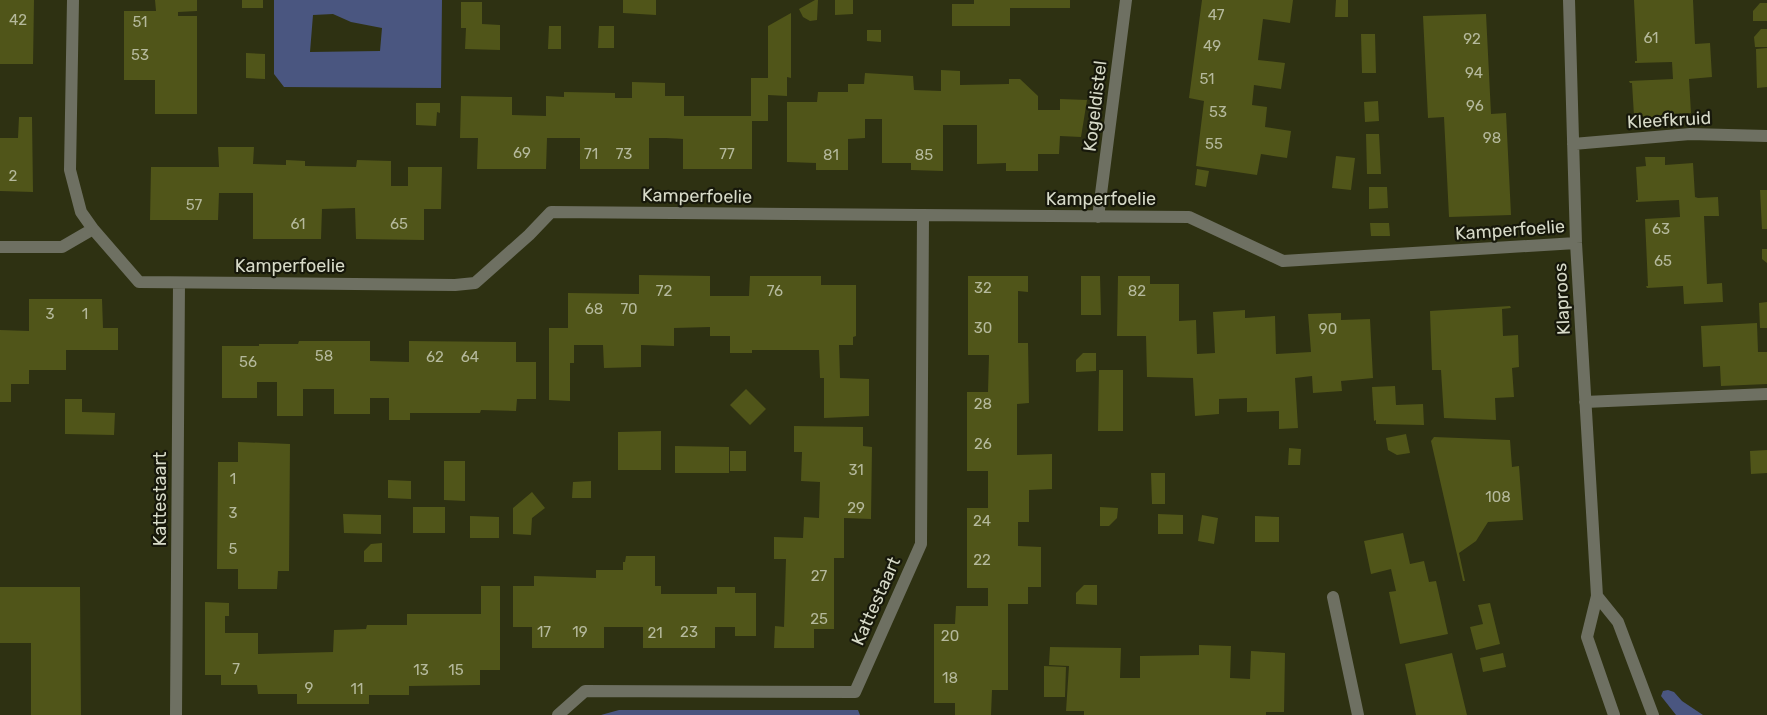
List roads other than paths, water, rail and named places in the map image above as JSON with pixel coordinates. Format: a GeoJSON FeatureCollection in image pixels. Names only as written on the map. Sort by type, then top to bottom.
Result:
{"type":"FeatureCollection","features":[{"type":"Feature","properties":{"kind":"street","name":"Kamperfoelie"},"geometry":{"type":"LineString","coordinates":[[73,0],[70,170],[80,212],[93,230],[139,282],[454,285],[475,283],[529,235],[551,212],[1189,217],[1283,261],[1576,243]]}},
{"type":"Feature","properties":{"kind":"street","name":"Kogeldistel"},"geometry":{"type":"LineString","coordinates":[[1098,217],[1126,0]]}},
{"type":"Feature","properties":{"kind":"street","name":"Klaproos"},"geometry":{"type":"LineString","coordinates":[[1569,0],[1576,243],[1597,596],[1587,637],[1614,715]]}},
{"type":"Feature","properties":{"kind":"street","name":"Kleefkruid"},"geometry":{"type":"LineString","coordinates":[[1573,144],[1690,134],[1767,136]]}},
{"type":"Feature","properties":{"kind":"street","name":"Kattestaart"},"geometry":{"type":"LineString","coordinates":[[558,715],[585,691],[855,692],[921,544],[922,216]]}},
{"type":"Feature","properties":{"kind":"street"},"geometry":{"type":"LineString","coordinates":[[0,247],[62,247],[93,230]]}},
{"type":"Feature","properties":{"kind":"street","name":"Kattestaart"},"geometry":{"type":"LineString","coordinates":[[176,715],[180,283]]}},
{"type":"Feature","properties":{"kind":"street"},"geometry":{"type":"LineString","coordinates":[[1585,402],[1767,394]]}},
{"type":"Feature","properties":{"kind":"street"},"geometry":{"type":"LineString","coordinates":[[1597,596],[1618,622],[1653,715]]}},
{"type":"Feature","properties":{"kind":"street"},"geometry":{"type":"LineString","coordinates":[[1333,597],[1358,715]]}}]}
